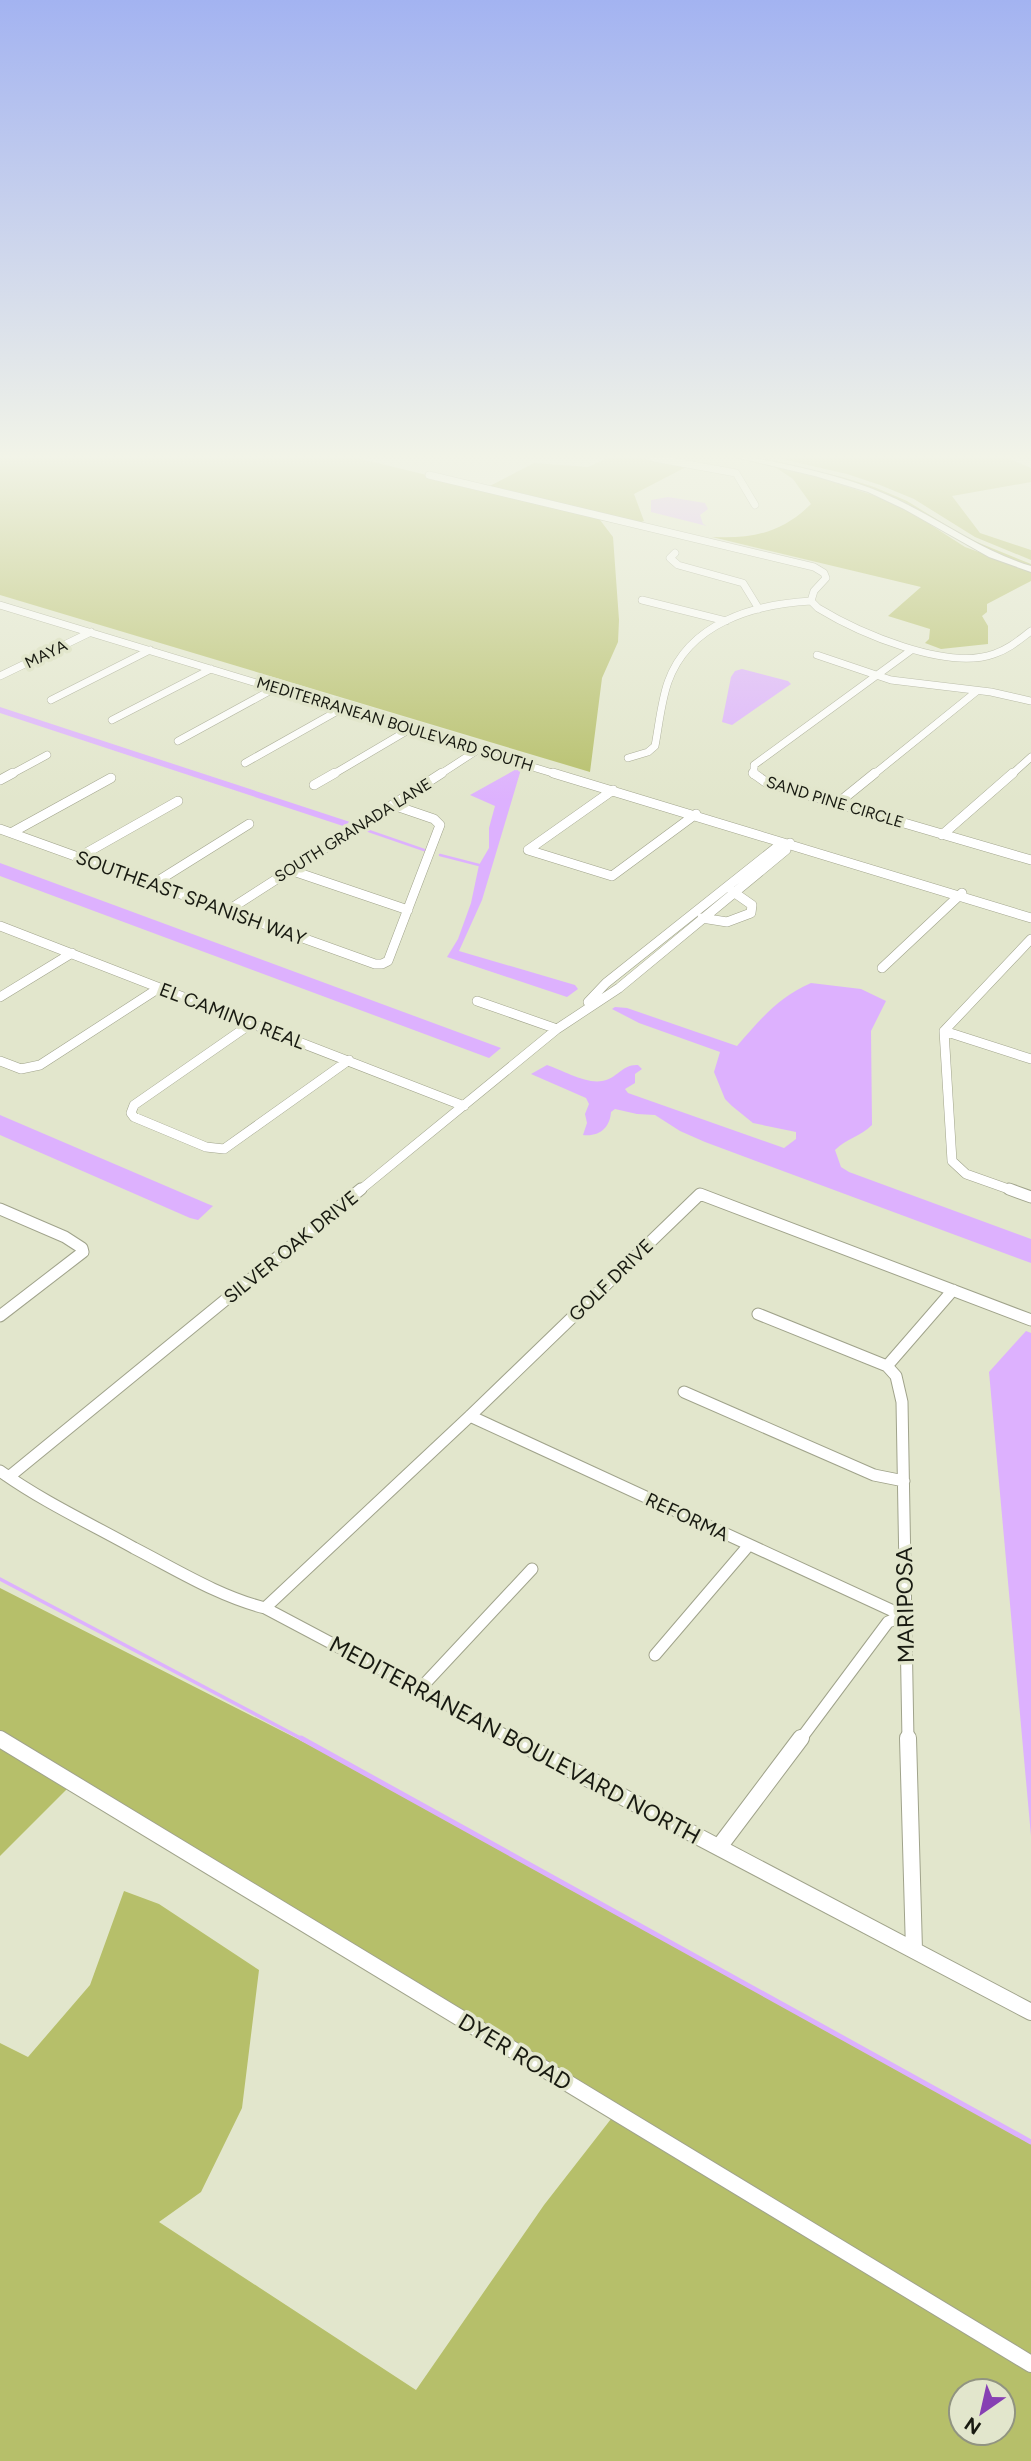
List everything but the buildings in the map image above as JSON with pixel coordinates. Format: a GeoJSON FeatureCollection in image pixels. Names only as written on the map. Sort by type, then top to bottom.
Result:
{"type":"FeatureCollection","features":[{"type":"Feature","properties":{"kind":"street"},"geometry":{"type":"LineString","coordinates":[[706,573],[743,583],[748,587],[750,602],[758,609]]}},
{"type":"Feature","properties":{"kind":"street"},"geometry":{"type":"LineString","coordinates":[[811,601],[814,591],[826,578],[824,573]]}},
{"type":"Feature","properties":{"kind":"street"},"geometry":{"type":"LineString","coordinates":[[642,600],[726,621]]}},
{"type":"Feature","properties":{"kind":"street"},"geometry":{"type":"LineString","coordinates":[[628,758],[648,752],[655,746],[669,679],[687,646],[726,621],[758,609],[781,603],[811,601],[829,614],[910,651],[944,657],[979,658],[1005,652],[1031,631]]}},
{"type":"Feature","properties":{"kind":"street","name":"MEDITERRANEAN BOULEVARD SOUTH"},"geometry":{"type":"LineString","coordinates":[[0,605],[696,814],[787,845],[1031,912]]}},
{"type":"Feature","properties":{"kind":"street"},"geometry":{"type":"LineString","coordinates":[[1021,641],[1031,619]]}},
{"type":"Feature","properties":{"kind":"street","name":"MAYA"},"geometry":{"type":"LineString","coordinates":[[0,676],[91,632]]}},
{"type":"Feature","properties":{"kind":"street"},"geometry":{"type":"LineString","coordinates":[[51,700],[149,650]]}},
{"type":"Feature","properties":{"kind":"street","name":"SAND PINE CIRCLE"},"geometry":{"type":"LineString","coordinates":[[910,651],[754,765],[752,771],[755,777],[767,783],[1031,860]]}},
{"type":"Feature","properties":{"kind":"street"},"geometry":{"type":"LineString","coordinates":[[817,655],[874,676],[916,685],[977,691],[1031,701]]}},
{"type":"Feature","properties":{"kind":"street"},"geometry":{"type":"LineString","coordinates":[[112,720],[211,669]]}},
{"type":"Feature","properties":{"kind":"street"},"geometry":{"type":"LineString","coordinates":[[178,741],[275,688]]}},
{"type":"Feature","properties":{"kind":"street"},"geometry":{"type":"LineString","coordinates":[[838,803],[977,691]]}},
{"type":"Feature","properties":{"kind":"street"},"geometry":{"type":"LineString","coordinates":[[245,763],[341,709]]}},
{"type":"Feature","properties":{"kind":"street"},"geometry":{"type":"LineString","coordinates":[[314,785],[410,729]]}},
{"type":"Feature","properties":{"kind":"street","name":"SOUTH GRANADA LANE"},"geometry":{"type":"LineString","coordinates":[[226,911],[479,749]]}},
{"type":"Feature","properties":{"kind":"street"},"geometry":{"type":"LineString","coordinates":[[0,780],[47,755]]}},
{"type":"Feature","properties":{"kind":"street"},"geometry":{"type":"LineString","coordinates":[[942,835],[1031,757]]}},
{"type":"Feature","properties":{"kind":"street"},"geometry":{"type":"LineString","coordinates":[[10,833],[111,778]]}},
{"type":"Feature","properties":{"kind":"street"},"geometry":{"type":"LineString","coordinates":[[613,790],[528,850],[612,876],[696,814]]}},
{"type":"Feature","properties":{"kind":"street"},"geometry":{"type":"LineString","coordinates":[[79,857],[178,801]]}},
{"type":"Feature","properties":{"kind":"street"},"geometry":{"type":"LineString","coordinates":[[290,870],[408,911],[440,825],[434,819],[393,805]]}},
{"type":"Feature","properties":{"kind":"street"},"geometry":{"type":"LineString","coordinates":[[153,884],[250,824]]}},
{"type":"Feature","properties":{"kind":"street","name":"SOUTHEAST SPANISH WAY"},"geometry":{"type":"LineString","coordinates":[[0,829],[385,967],[408,911]]}},
{"type":"Feature","properties":{"kind":"street","name":"SILVER OAK DRIVE"},"geometry":{"type":"LineString","coordinates":[[572,1018],[606,983],[692,915],[786,850],[787,845]]}},
{"type":"Feature","properties":{"kind":"street"},"geometry":{"type":"LineString","coordinates":[[692,915],[727,922],[751,912],[752,905],[730,890]]}},
{"type":"Feature","properties":{"kind":"street","name":"SILVER OAK DRIVE"},"geometry":{"type":"LineString","coordinates":[[5,1473],[464,1106],[556,1029],[619,988],[704,919],[730,890]]}},
{"type":"Feature","properties":{"kind":"street"},"geometry":{"type":"LineString","coordinates":[[882,968],[961,894]]}},
{"type":"Feature","properties":{"kind":"street","name":"MEDITERRANEAN BOULEVARD SOUTH"},"geometry":{"type":"LineString","coordinates":[[961,894],[1031,918]]}},
{"type":"Feature","properties":{"kind":"street","name":"EL CAMINO REAL"},"geometry":{"type":"LineString","coordinates":[[0,926],[464,1106]]}},
{"type":"Feature","properties":{"kind":"street"},"geometry":{"type":"LineString","coordinates":[[1031,939],[944,1031],[952,1161],[966,1174],[1031,1197]]}},
{"type":"Feature","properties":{"kind":"street"},"geometry":{"type":"LineString","coordinates":[[0,997],[72,953]]}},
{"type":"Feature","properties":{"kind":"street"},"geometry":{"type":"LineString","coordinates":[[0,1061],[20,1069],[40,1065],[159,988]]}},
{"type":"Feature","properties":{"kind":"street"},"geometry":{"type":"LineString","coordinates":[[477,1001],[556,1029]]}},
{"type":"Feature","properties":{"kind":"street"},"geometry":{"type":"LineString","coordinates":[[252,1023],[134,1105],[131,1112],[134,1117],[206,1147],[224,1149],[349,1060]]}},
{"type":"Feature","properties":{"kind":"street"},"geometry":{"type":"LineString","coordinates":[[944,1031],[1031,1059]]}},
{"type":"Feature","properties":{"kind":"street","name":"GOLF DRIVE"},"geometry":{"type":"LineString","coordinates":[[265,1608],[470,1416],[700,1194],[1031,1320]]}},
{"type":"Feature","properties":{"kind":"street"},"geometry":{"type":"LineString","coordinates":[[0,1209],[65,1237],[82,1248],[83,1252],[0,1316]]}},
{"type":"Feature","properties":{"kind":"street"},"geometry":{"type":"LineString","coordinates":[[758,1314],[887,1366],[953,1290]]}},
{"type":"Feature","properties":{"kind":"street","name":"MARIPOSA"},"geometry":{"type":"LineString","coordinates":[[887,1366],[896,1376],[902,1402],[904,1616],[914,1950]]}},
{"type":"Feature","properties":{"kind":"street"},"geometry":{"type":"LineString","coordinates":[[684,1392],[874,1475],[904,1481]]}},
{"type":"Feature","properties":{"kind":"street","name":"REFORMA"},"geometry":{"type":"LineString","coordinates":[[470,1416],[904,1616]]}},
{"type":"Feature","properties":{"kind":"street","name":"MEDITERRANEAN BOULEVARD NORTH"},"geometry":{"type":"LineString","coordinates":[[5,1473],[30,1492],[174,1569],[237,1601],[265,1608],[1031,2012]]}},
{"type":"Feature","properties":{"kind":"street"},"geometry":{"type":"LineString","coordinates":[[655,1655],[749,1545]]}},
{"type":"Feature","properties":{"kind":"street"},"geometry":{"type":"LineString","coordinates":[[418,1691],[532,1569]]}},
{"type":"Feature","properties":{"kind":"street"},"geometry":{"type":"LineString","coordinates":[[719,1847],[888,1622],[904,1616]]}},
{"type":"Feature","properties":{"kind":"street","name":"DYER ROAD"},"geometry":{"type":"LineString","coordinates":[[0,1739],[1031,2364]]}},
{"type":"Feature","properties":{"kind":"green space"},"geometry":{"type":"Polygon","coordinates":[[[0,573],[616,573],[618,642],[602,678],[590,772],[0,595],[0,573]]]}},
{"type":"Feature","properties":{"kind":"green space"},"geometry":{"type":"Polygon","coordinates":[[[862,573],[1031,573],[1031,581],[987,604],[987,612],[982,616],[988,626],[988,644],[941,649],[925,643],[929,639],[930,629],[888,616],[921,587],[862,573]]]}},
{"type":"Feature","properties":{"kind":"green space"},"geometry":{"type":"Polygon","coordinates":[[[0,1588],[339,1760],[1031,2144],[1031,2461],[0,2461],[0,2043],[28,2057],[90,1985],[124,1891],[159,1904],[259,1970],[242,2108],[201,2192],[159,2222],[416,2390],[544,2205],[618,2110],[70,1786],[0,1856],[0,1588]]]}},
{"type":"Feature","properties":{"kind":"shaded area"},"geometry":{"type":"Polygon","coordinates":[[[742,669],[791,684],[732,725],[722,722],[731,677],[735,671],[742,669]]]}},
{"type":"Feature","properties":{"kind":"shaded area"},"geometry":{"type":"Polygon","coordinates":[[[0,707],[350,822],[343,826],[0,713],[0,707]]]}},
{"type":"Feature","properties":{"kind":"shaded area"},"geometry":{"type":"Polygon","coordinates":[[[522,766],[482,900],[459,951],[575,985],[578,989],[567,997],[447,957],[458,939],[471,903],[479,865],[489,848],[489,828],[495,806],[470,795],[522,766]]]}},
{"type":"Feature","properties":{"kind":"shaded area"},"geometry":{"type":"Polygon","coordinates":[[[0,863],[501,1048],[489,1058],[0,876],[0,863]]]}},
{"type":"Feature","properties":{"kind":"shaded area"},"geometry":{"type":"Polygon","coordinates":[[[811,983],[861,989],[886,1001],[871,1031],[872,1125],[835,1150],[841,1167],[1031,1239],[1031,1263],[705,1142],[680,1131],[655,1115],[615,1109],[603,1130],[583,1135],[589,1104],[586,1098],[531,1074],[547,1065],[582,1079],[602,1081],[632,1065],[638,1065],[642,1069],[635,1074],[635,1083],[625,1089],[628,1093],[784,1148],[796,1139],[796,1132],[753,1123],[725,1099],[714,1072],[720,1052],[639,1023],[612,1009],[627,1008],[737,1046],[779,1002],[811,983]]]}},
{"type":"Feature","properties":{"kind":"shaded area"},"geometry":{"type":"Polygon","coordinates":[[[0,1115],[213,1206],[198,1220],[190,1218],[0,1135],[0,1115]]]}},
{"type":"Feature","properties":{"kind":"shaded area"},"geometry":{"type":"Polygon","coordinates":[[[1026,1331],[1031,1333],[1031,1836],[989,1372],[1026,1331]]]}},
{"type":"Feature","properties":{"kind":"waterway"},"geometry":{"type":"LineString","coordinates":[[366,830],[424,850]]}},
{"type":"Feature","properties":{"kind":"waterway"},"geometry":{"type":"LineString","coordinates":[[440,855],[479,865]]}},
{"type":"Feature","properties":{"kind":"waterway"},"geometry":{"type":"LineString","coordinates":[[0,1579],[304,1740]]}},
{"type":"Feature","properties":{"kind":"waterway"},"geometry":{"type":"LineString","coordinates":[[301,1738],[1031,2142]]}}]}
